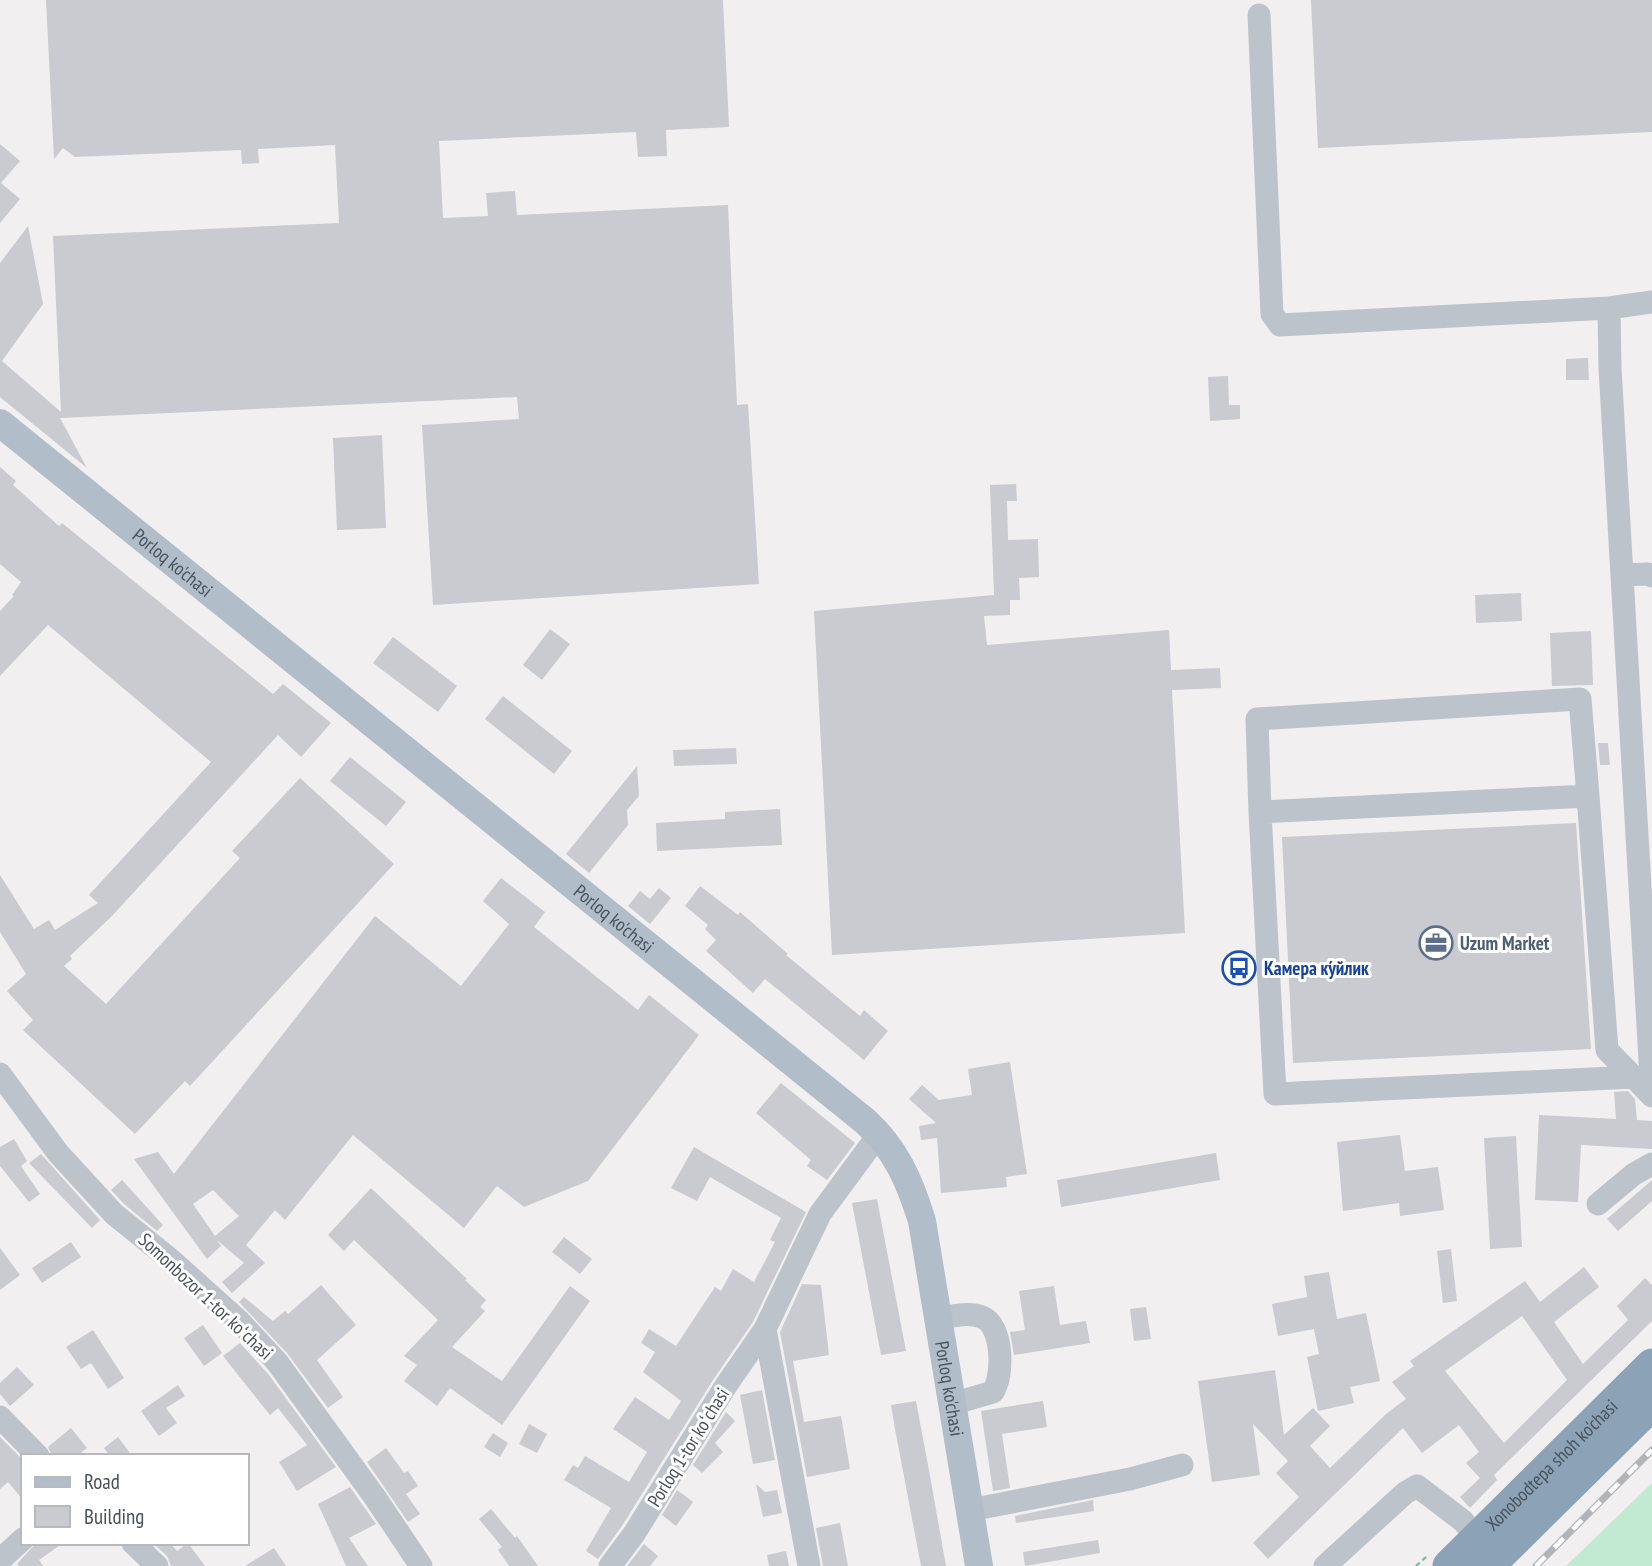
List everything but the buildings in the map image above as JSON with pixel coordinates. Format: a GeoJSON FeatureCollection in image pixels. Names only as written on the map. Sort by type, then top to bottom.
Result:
{"type":"FeatureCollection","features":[{"type":"Feature","properties":{"kind":"highway","name":"Xonobodtepa shoh ko'chasi"},"geometry":{"type":"LineString","coordinates":[[1483,1552],[1652,1365]]}},
{"type":"Feature","properties":{"kind":"highway","name":"Xonobodtepa shoh ko'chasi"},"geometry":{"type":"LineString","coordinates":[[1449,1566],[1483,1552],[1652,1404]]}},
{"type":"Feature","properties":{"kind":"main road","name":"Porloq ko'chasi"},"geometry":{"type":"LineString","coordinates":[[0,423],[879,1134],[895,1155],[913,1193],[925,1235],[979,1566]]}},
{"type":"Feature","properties":{"kind":"street"},"geometry":{"type":"LineString","coordinates":[[1259,15],[1272,314],[1280,325],[1609,308],[1652,302]]}},
{"type":"Feature","properties":{"kind":"street"},"geometry":{"type":"LineString","coordinates":[[1609,308],[1652,1096]]}},
{"type":"Feature","properties":{"kind":"street"},"geometry":{"type":"LineString","coordinates":[[1622,575],[1652,576]]}},
{"type":"Feature","properties":{"kind":"street"},"geometry":{"type":"LineString","coordinates":[[1634,1077],[1275,1094],[1257,719],[1580,699],[1607,1050],[1634,1077],[1652,1096]]}},
{"type":"Feature","properties":{"kind":"street"},"geometry":{"type":"LineString","coordinates":[[1260,812],[1588,796]]}},
{"type":"Feature","properties":{"kind":"street","name":"Somonbozor 1-tor koʻchasi"},"geometry":{"type":"LineString","coordinates":[[0,1074],[58,1153],[114,1214],[171,1260],[239,1321],[277,1362],[421,1566]]}},
{"type":"Feature","properties":{"kind":"street","name":"Porloq 1-tor koʻchasi"},"geometry":{"type":"LineString","coordinates":[[610,1566],[634,1534],[724,1387],[765,1329],[820,1214],[879,1134]]}},
{"type":"Feature","properties":{"kind":"street"},"geometry":{"type":"LineString","coordinates":[[1598,1204],[1634,1174],[1652,1164]]}},
{"type":"Feature","properties":{"kind":"street"},"geometry":{"type":"LineString","coordinates":[[938,1318],[974,1314],[985,1318],[995,1329],[999,1352],[1001,1375],[993,1392],[952,1404]]}},
{"type":"Feature","properties":{"kind":"street"},"geometry":{"type":"LineString","coordinates":[[765,1329],[809,1566]]}},
{"type":"Feature","properties":{"kind":"street"},"geometry":{"type":"LineString","coordinates":[[0,1417],[36,1454]]}},
{"type":"Feature","properties":{"kind":"street"},"geometry":{"type":"LineString","coordinates":[[970,1510],[1106,1484],[1182,1465]]}},
{"type":"Feature","properties":{"kind":"street"},"geometry":{"type":"LineString","coordinates":[[1325,1566],[1405,1493],[1417,1486],[1463,1521],[1483,1552]]}},
{"type":"Feature","properties":{"kind":"street"},"geometry":{"type":"LineString","coordinates":[[0,1560],[21,1541]]}},
{"type":"Feature","properties":{"kind":"street"},"geometry":{"type":"LineString","coordinates":[[135,1545],[157,1566]]}},
{"type":"Feature","properties":{"kind":"green space"},"geometry":{"type":"Polygon","coordinates":[[[1652,1483],[1652,1566],[1566,1566],[1652,1483]]]}},
{"type":"Feature","properties":{"kind":"railway"},"geometry":{"type":"LineString","coordinates":[[1536,1566],[1652,1450]]}},
{"type":"Feature","properties":{"kind":"place","name":"Uzum Market"},"geometry":{"type":"Point","coordinates":[1436,943]}},
{"type":"Feature","properties":{"kind":"place","name":"Камера ку́йлик"},"geometry":{"type":"Point","coordinates":[1239,968]}}]}
